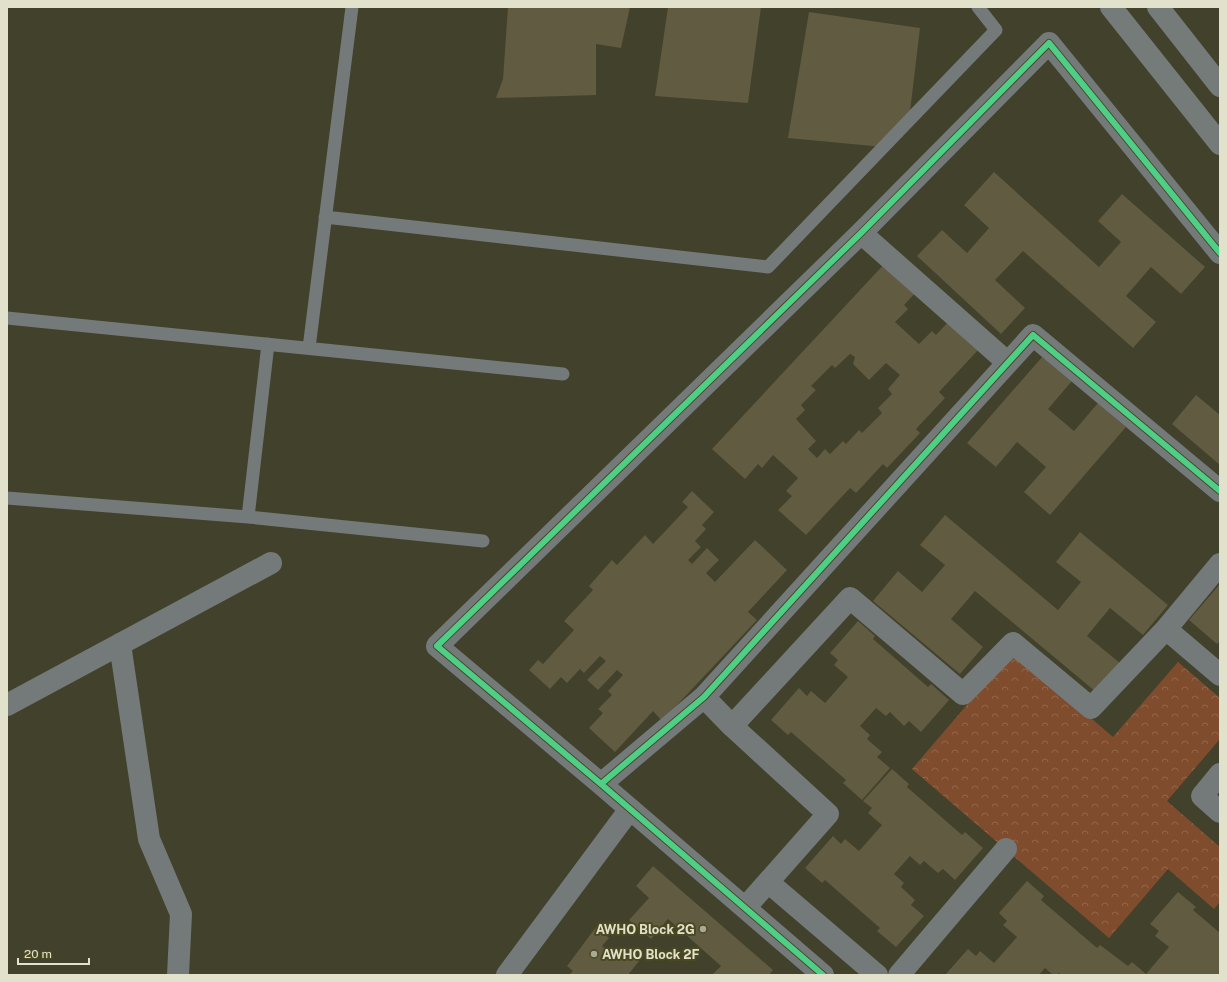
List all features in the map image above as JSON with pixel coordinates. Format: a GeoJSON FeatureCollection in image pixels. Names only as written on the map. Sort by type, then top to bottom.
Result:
{"type":"FeatureCollection","features":[{"type":"Feature","properties":{"kind":"street"},"geometry":{"type":"LineString","coordinates":[[1111,7],[1220,144]]}},
{"type":"Feature","properties":{"kind":"street"},"geometry":{"type":"LineString","coordinates":[[1158,7],[1220,86]]}},
{"type":"Feature","properties":{"kind":"street"},"geometry":{"type":"LineString","coordinates":[[823,975],[601,784],[437,646],[860,233],[1048,43],[1220,253]]}},
{"type":"Feature","properties":{"kind":"street"},"geometry":{"type":"LineString","coordinates":[[860,233],[1007,362]]}},
{"type":"Feature","properties":{"kind":"street"},"geometry":{"type":"LineString","coordinates":[[601,784],[704,697],[1033,335],[1220,491]]}},
{"type":"Feature","properties":{"kind":"street"},"geometry":{"type":"LineString","coordinates":[[7,705],[271,563]]}},
{"type":"Feature","properties":{"kind":"street"},"geometry":{"type":"LineString","coordinates":[[732,726],[850,598],[963,694],[1013,643],[1091,708],[1166,629],[1220,564]]}},
{"type":"Feature","properties":{"kind":"street"},"geometry":{"type":"LineString","coordinates":[[1166,629],[1220,675]]}},
{"type":"Feature","properties":{"kind":"street"},"geometry":{"type":"LineString","coordinates":[[120,644],[149,839],[181,914],[178,975]]}},
{"type":"Feature","properties":{"kind":"street"},"geometry":{"type":"LineString","coordinates":[[704,697],[732,726],[828,814],[745,908]]}},
{"type":"Feature","properties":{"kind":"street"},"geometry":{"type":"LineString","coordinates":[[1220,774],[1202,796],[1220,812]]}},
{"type":"Feature","properties":{"kind":"street"},"geometry":{"type":"LineString","coordinates":[[507,975],[630,809]]}},
{"type":"Feature","properties":{"kind":"street"},"geometry":{"type":"LineString","coordinates":[[899,975],[1006,849]]}},
{"type":"Feature","properties":{"kind":"street"},"geometry":{"type":"LineString","coordinates":[[768,882],[877,975]]}},
{"type":"Feature","properties":{"kind":"lane"},"geometry":{"type":"LineString","coordinates":[[309,348],[352,7]]}},
{"type":"Feature","properties":{"kind":"lane"},"geometry":{"type":"LineString","coordinates":[[325,217],[768,266],[996,30],[978,7]]}},
{"type":"Feature","properties":{"kind":"lane"},"geometry":{"type":"LineString","coordinates":[[7,318],[563,374]]}},
{"type":"Feature","properties":{"kind":"lane"},"geometry":{"type":"LineString","coordinates":[[248,517],[268,344]]}},
{"type":"Feature","properties":{"kind":"lane"},"geometry":{"type":"LineString","coordinates":[[7,498],[248,517],[483,541]]}},
{"type":"Feature","properties":{"kind":"green space"},"geometry":{"type":"Polygon","coordinates":[[[1013,651],[1113,737],[1178,662],[1220,698],[1220,739],[1167,801],[1220,847],[1220,902],[1214,909],[1168,869],[1109,938],[912,769],[1013,651]]]}},
{"type":"Feature","properties":{"kind":"building"},"geometry":{"type":"Polygon","coordinates":[[[508,7],[630,7],[621,48],[596,44],[596,95],[496,98],[503,79],[508,7]]]}},
{"type":"Feature","properties":{"kind":"building"},"geometry":{"type":"Polygon","coordinates":[[[668,7],[761,7],[748,103],[655,96],[668,7]]]}},
{"type":"Feature","properties":{"kind":"building"},"geometry":{"type":"Polygon","coordinates":[[[809,12],[920,28],[909,120],[883,147],[788,138],[809,12]]]}},
{"type":"Feature","properties":{"kind":"building"},"geometry":{"type":"Polygon","coordinates":[[[994,172],[1099,267],[1121,242],[1098,221],[1122,194],[1205,267],[1181,294],[1151,267],[1126,296],[1156,322],[1133,348],[1023,251],[995,280],[1025,308],[1001,334],[917,256],[942,230],[967,253],[989,228],[964,205],[994,172]]]}},
{"type":"Feature","properties":{"kind":"building"},"geometry":{"type":"Polygon","coordinates":[[[887,261],[918,290],[904,305],[908,309],[895,322],[919,344],[932,331],[936,335],[950,320],[980,348],[939,392],[945,398],[916,429],[920,433],[887,468],[883,464],[856,493],[850,488],[806,535],[778,510],[792,496],[786,491],[798,478],[773,455],[762,468],[758,464],[745,479],[712,449],[887,261]],[[850,354],[835,368],[832,365],[811,386],[816,390],[801,405],[805,410],[796,419],[816,441],[808,449],[817,458],[825,449],[830,454],[843,441],[846,444],[859,430],[862,433],[882,413],[878,408],[892,394],[888,389],[900,375],[886,363],[869,380],[853,364],[855,357],[850,354]]]}},
{"type":"Feature","properties":{"kind":"building"},"geometry":{"type":"Polygon","coordinates":[[[1043,356],[1072,381],[1048,409],[1074,431],[1098,403],[1126,427],[1050,515],[1024,492],[1046,467],[1017,442],[996,467],[967,443],[1043,356]]]}},
{"type":"Feature","properties":{"kind":"building"},"geometry":{"type":"Polygon","coordinates":[[[1196,395],[1220,415],[1220,465],[1172,424],[1196,395]]]}},
{"type":"Feature","properties":{"kind":"building"},"geometry":{"type":"Polygon","coordinates":[[[692,491],[714,512],[702,525],[706,529],[695,541],[701,547],[688,560],[692,564],[707,548],[719,560],[706,573],[715,582],[755,540],[787,570],[748,612],[757,620],[662,721],[653,711],[615,752],[589,728],[603,713],[598,709],[612,695],[608,691],[623,675],[617,670],[598,690],[587,680],[606,661],[600,656],[584,673],[580,669],[567,683],[561,677],[550,689],[529,670],[538,660],[543,664],[574,630],[564,621],[593,590],[589,586],[612,560],[617,565],[645,535],[653,544],[688,507],[682,502],[692,491]]]}},
{"type":"Feature","properties":{"kind":"building"},"geometry":{"type":"Polygon","coordinates":[[[945,515],[1058,610],[1081,582],[1056,562],[1080,532],[1168,605],[1143,635],[1110,608],[1087,636],[1120,663],[1096,692],[975,591],[951,619],[983,647],[960,674],[873,601],[898,571],[922,592],[945,565],[920,545],[945,515]]]}},
{"type":"Feature","properties":{"kind":"building"},"geometry":{"type":"Polygon","coordinates":[[[1220,584],[1220,641],[1217,644],[1189,620],[1220,584]]]}},
{"type":"Feature","properties":{"kind":"building"},"geometry":{"type":"Polygon","coordinates":[[[858,621],[875,636],[873,639],[928,687],[931,684],[949,700],[921,732],[909,721],[904,726],[890,712],[886,716],[876,708],[860,726],[870,735],[867,739],[882,752],[877,757],[890,768],[862,800],[843,783],[846,780],[791,732],[788,735],[771,720],[799,688],[807,696],[811,691],[825,703],[848,677],[834,665],[838,660],[830,653],[858,621]]]}},
{"type":"Feature","properties":{"kind":"building"},"geometry":{"type":"Polygon","coordinates":[[[892,769],[909,784],[907,787],[962,835],[965,832],[983,848],[955,880],[943,869],[938,873],[924,861],[920,865],[910,856],[894,874],[904,883],[901,887],[915,900],[911,905],[924,916],[896,947],[877,931],[880,928],[825,880],[822,883],[805,868],[833,836],[841,844],[845,839],[859,851],[882,825],[868,813],[872,808],[863,801],[892,769]]]}},
{"type":"Feature","properties":{"kind":"building","name":"AWHO Block 2G"},"geometry":{"type":"Polygon","coordinates":[[[653,866],[773,970],[769,975],[712,975],[721,966],[668,919],[651,939],[629,920],[649,898],[636,886],[653,866]]]}},
{"type":"Feature","properties":{"kind":"building"},"geometry":{"type":"Polygon","coordinates":[[[1027,881],[1044,896],[1041,900],[1097,948],[1100,945],[1128,966],[1132,962],[1146,974],[1169,947],[1155,936],[1159,931],[1150,924],[1178,892],[1196,907],[1193,910],[1220,933],[1220,975],[1061,975],[1059,973],[1057,975],[1053,975],[1045,968],[1039,975],[945,975],[968,949],[976,956],[980,951],[994,963],[1017,937],[1003,925],[1007,921],[999,913],[1027,881]]]}},
{"type":"Feature","properties":{"kind":"building","name":"AWHO Block 2F"},"geometry":{"type":"Polygon","coordinates":[[[596,927],[609,938],[602,946],[618,958],[625,949],[639,961],[628,975],[569,975],[573,971],[567,966],[596,927]]]}},
{"type":"Feature","properties":{"kind":"cycle path"},"geometry":{"type":"LineString","coordinates":[[823,975],[601,784],[437,646],[861,233],[1049,43],[1220,253]]}},
{"type":"Feature","properties":{"kind":"cycle path"},"geometry":{"type":"LineString","coordinates":[[601,784],[704,697],[1033,335],[1220,491]]}},
{"type":"Feature","properties":{"kind":"place","name":"AWHO Block 2G"},"geometry":{"type":"Point","coordinates":[703,929]}},
{"type":"Feature","properties":{"kind":"place","name":"AWHO Block 2F"},"geometry":{"type":"Point","coordinates":[594,954]}}]}
